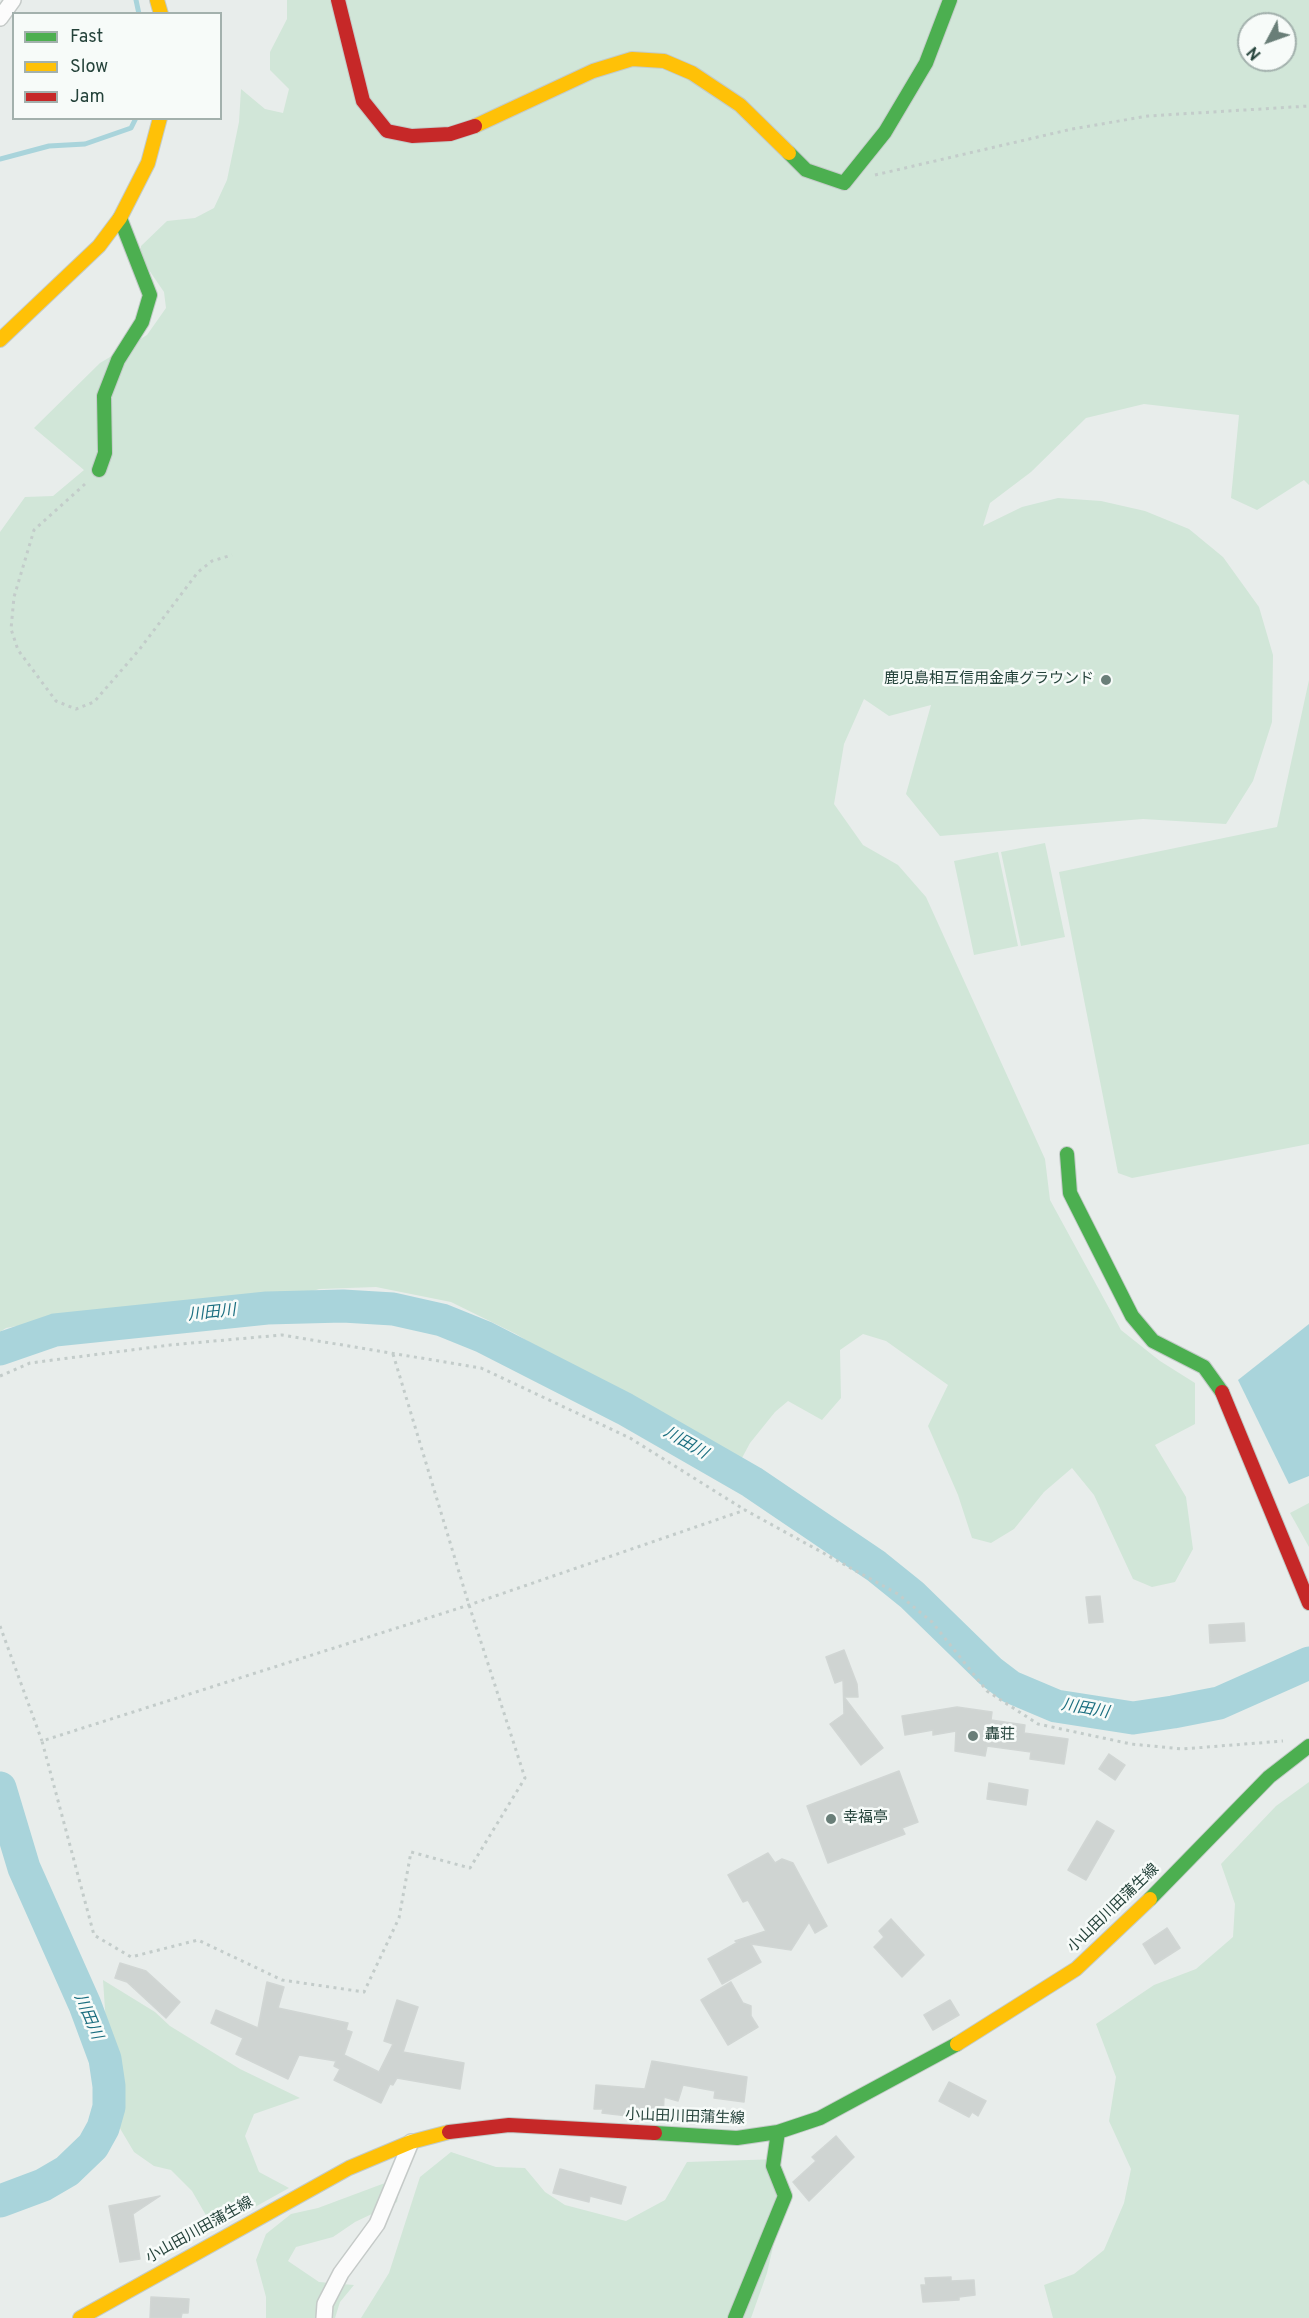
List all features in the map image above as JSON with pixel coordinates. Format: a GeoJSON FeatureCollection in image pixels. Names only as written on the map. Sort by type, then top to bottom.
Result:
{"type":"FeatureCollection","features":[{"type":"Feature","properties":{"kind":"street"},"geometry":{"type":"LineString","coordinates":[[0,18],[13,0]]}},
{"type":"Feature","properties":{"kind":"street"},"geometry":{"type":"LineString","coordinates":[[338,0],[363,101],[387,131],[412,136],[450,134],[485,122],[593,71],[633,59],[664,61],[692,73],[740,105],[806,170],[844,183],[885,132],[926,63],[950,0]]}},
{"type":"Feature","properties":{"kind":"street"},"geometry":{"type":"LineString","coordinates":[[0,340],[99,246],[120,218],[148,163],[159,120]]}},
{"type":"Feature","properties":{"kind":"street"},"geometry":{"type":"LineString","coordinates":[[99,470],[105,453],[104,396],[118,360],[142,322],[150,296],[120,218]]}},
{"type":"Feature","properties":{"kind":"street"},"geometry":{"type":"LineString","coordinates":[[1067,1154],[1070,1193],[1132,1316],[1153,1341],[1204,1367],[1222,1393],[1309,1603]]}},
{"type":"Feature","properties":{"kind":"street","name":"小山田川田蒲生線"},"geometry":{"type":"LineString","coordinates":[[80,2318],[349,2168],[411,2142],[452,2131],[509,2125],[701,2138],[737,2138],[778,2132],[820,2118],[868,2094],[1062,1979],[1113,1936],[1269,1777],[1309,1746]]}},
{"type":"Feature","properties":{"kind":"street"},"geometry":{"type":"LineString","coordinates":[[735,2318],[785,2196],[773,2166],[778,2132]]}},
{"type":"Feature","properties":{"kind":"street"},"geometry":{"type":"LineString","coordinates":[[324,2318],[326,2304],[341,2272],[377,2224],[411,2142]]}},
{"type":"Feature","properties":{"kind":"path"},"geometry":{"type":"LineString","coordinates":[[844,183],[1071,129],[1126,120],[1240,108],[1283,109],[1309,106]]}},
{"type":"Feature","properties":{"kind":"path"},"geometry":{"type":"LineString","coordinates":[[99,470],[34,530],[14,597],[11,629],[18,650],[56,701],[76,710],[94,702],[198,572],[212,561],[232,555]]}},
{"type":"Feature","properties":{"kind":"path"},"geometry":{"type":"LineString","coordinates":[[0,1376],[30,1363],[170,1345],[282,1335],[480,1368],[630,1438],[745,1510],[898,1594],[932,1622],[987,1691],[1038,1724],[1131,1744],[1182,1749],[1286,1741]]}},
{"type":"Feature","properties":{"kind":"path"},"geometry":{"type":"LineString","coordinates":[[0,1626],[42,1741],[94,1935],[131,1957],[198,1940],[282,1980],[364,1992],[399,1918],[411,1852],[470,1868],[525,1778],[469,1605],[393,1354]]}},
{"type":"Feature","properties":{"kind":"path"},"geometry":{"type":"LineString","coordinates":[[42,1741],[469,1605],[745,1510]]}},
{"type":"Feature","properties":{"kind":"green space"},"geometry":{"type":"Polygon","coordinates":[[[287,0],[1309,0],[1309,485],[1304,480],[1257,510],[1231,498],[1239,415],[1144,404],[1086,418],[1031,472],[990,503],[983,526],[1022,507],[1058,498],[1101,501],[1145,511],[1189,529],[1223,557],[1259,607],[1273,655],[1272,722],[1253,781],[1226,824],[1143,819],[940,836],[906,794],[931,705],[889,716],[864,699],[844,744],[834,804],[863,845],[898,865],[926,897],[1045,1159],[1050,1200],[1121,1330],[1160,1361],[1195,1383],[1195,1424],[1155,1445],[1186,1497],[1193,1549],[1175,1582],[1152,1587],[1133,1579],[1094,1495],[1072,1468],[1044,1492],[1014,1529],[991,1543],[972,1538],[958,1495],[928,1426],[948,1385],[886,1341],[863,1334],[840,1350],[841,1398],[822,1420],[788,1401],[775,1412],[750,1443],[736,1469],[516,1334],[451,1302],[376,1287],[319,1289],[212,1326],[88,1313],[6,1328],[0,1332],[0,532],[25,497],[53,496],[84,470],[34,428],[100,363],[147,335],[166,308],[164,292],[140,257],[141,246],[167,221],[195,218],[214,208],[227,180],[239,122],[241,89],[265,109],[283,113],[289,89],[270,70],[270,52],[287,19],[287,0]]]}},
{"type":"Feature","properties":{"kind":"green space"},"geometry":{"type":"Polygon","coordinates":[[[1309,680],[1309,1144],[1132,1178],[1118,1173],[1059,872],[1277,827],[1309,680]]]}},
{"type":"Feature","properties":{"kind":"green space"},"geometry":{"type":"Polygon","coordinates":[[[1045,843],[1065,937],[1021,946],[1001,852],[1045,843]]]}},
{"type":"Feature","properties":{"kind":"green space"},"geometry":{"type":"Polygon","coordinates":[[[998,852],[1018,946],[974,955],[954,861],[998,852]]]}},
{"type":"Feature","properties":{"kind":"green space"},"geometry":{"type":"Polygon","coordinates":[[[1309,1503],[1309,1547],[1290,1513],[1309,1503]]]}},
{"type":"Feature","properties":{"kind":"green space"},"geometry":{"type":"Polygon","coordinates":[[[1309,1782],[1309,2318],[1053,2318],[1044,2285],[1074,2274],[1104,2250],[1124,2203],[1131,2169],[1109,2121],[1116,2077],[1096,2024],[1154,1985],[1196,1969],[1233,1937],[1235,1904],[1221,1864],[1276,1806],[1309,1782]]]}},
{"type":"Feature","properties":{"kind":"green space"},"geometry":{"type":"Polygon","coordinates":[[[103,1980],[155,2012],[170,2026],[240,2069],[300,2098],[254,2114],[245,2136],[259,2172],[289,2188],[228,2222],[211,2224],[192,2191],[171,2170],[154,2166],[134,2152],[118,2125],[119,2085],[106,2024],[103,1980]]]}},
{"type":"Feature","properties":{"kind":"green space"},"geometry":{"type":"Polygon","coordinates":[[[451,2152],[496,2167],[525,2168],[545,2192],[565,2205],[626,2221],[665,2200],[687,2162],[780,2159],[781,2212],[767,2273],[751,2318],[361,2318],[389,2273],[420,2177],[451,2152]]]}},
{"type":"Feature","properties":{"kind":"green space"},"geometry":{"type":"Polygon","coordinates":[[[401,2177],[397,2202],[355,2222],[333,2237],[296,2247],[288,2261],[319,2282],[354,2285],[340,2302],[335,2318],[266,2318],[266,2297],[256,2260],[266,2234],[291,2214],[318,2208],[401,2177]]]}},
{"type":"Feature","properties":{"kind":"water"},"geometry":{"type":"Polygon","coordinates":[[[1309,1324],[1309,1476],[1289,1484],[1238,1380],[1309,1324]]]}},
{"type":"Feature","properties":{"kind":"building"},"geometry":{"type":"Polygon","coordinates":[[[1100,1596],[1103,1622],[1089,1623],[1086,1597],[1100,1596]]]}},
{"type":"Feature","properties":{"kind":"building"},"geometry":{"type":"Polygon","coordinates":[[[1244,1623],[1245,1641],[1210,1643],[1209,1625],[1244,1623]]]}},
{"type":"Feature","properties":{"kind":"building"},"geometry":{"type":"Polygon","coordinates":[[[844,1650],[857,1684],[858,1697],[844,1697],[883,1748],[861,1765],[830,1724],[844,1714],[843,1680],[835,1683],[826,1657],[844,1650]]]}},
{"type":"Feature","properties":{"kind":"building"},"geometry":{"type":"Polygon","coordinates":[[[957,1707],[992,1712],[991,1720],[1025,1725],[1024,1733],[1068,1739],[1064,1764],[1030,1759],[1031,1752],[987,1746],[985,1756],[955,1751],[956,1731],[933,1735],[933,1730],[905,1735],[902,1716],[957,1707]]]}},
{"type":"Feature","properties":{"kind":"building"},"geometry":{"type":"Polygon","coordinates":[[[1109,1754],[1125,1765],[1115,1780],[1099,1769],[1109,1754]]]}},
{"type":"Feature","properties":{"kind":"building"},"geometry":{"type":"Polygon","coordinates":[[[899,1771],[918,1822],[902,1828],[905,1834],[828,1863],[807,1806],[899,1771]]]}},
{"type":"Feature","properties":{"kind":"building"},"geometry":{"type":"Polygon","coordinates":[[[989,1783],[1028,1790],[1026,1805],[987,1799],[989,1783]]]}},
{"type":"Feature","properties":{"kind":"building"},"geometry":{"type":"Polygon","coordinates":[[[1097,1821],[1114,1831],[1086,1880],[1068,1870],[1097,1821]]]}},
{"type":"Feature","properties":{"kind":"building"},"geometry":{"type":"Polygon","coordinates":[[[768,1853],[775,1863],[782,1859],[793,1863],[827,1926],[815,1933],[809,1922],[791,1950],[751,1944],[761,1962],[722,1984],[708,1959],[738,1942],[735,1941],[766,1931],[748,1900],[743,1902],[728,1875],[768,1853]]]}},
{"type":"Feature","properties":{"kind":"building"},"geometry":{"type":"Polygon","coordinates":[[[891,1919],[924,1955],[902,1977],[874,1947],[884,1937],[879,1931],[891,1919]]]}},
{"type":"Feature","properties":{"kind":"building"},"geometry":{"type":"Polygon","coordinates":[[[1167,1928],[1180,1948],[1155,1964],[1143,1944],[1167,1928]]]}},
{"type":"Feature","properties":{"kind":"building"},"geometry":{"type":"Polygon","coordinates":[[[120,1963],[146,1971],[180,2002],[166,2018],[127,1982],[115,1978],[120,1963]]]}},
{"type":"Feature","properties":{"kind":"building"},"geometry":{"type":"Polygon","coordinates":[[[267,1982],[284,1987],[278,2008],[348,2023],[346,2030],[352,2032],[344,2055],[379,2072],[393,2044],[384,2041],[397,2000],[418,2007],[403,2052],[464,2063],[460,2089],[397,2078],[393,2085],[390,2084],[381,2103],[334,2080],[340,2069],[334,2066],[336,2061],[299,2055],[288,2079],[236,2054],[243,2038],[211,2023],[216,2010],[258,2028],[267,1982]]]}},
{"type":"Feature","properties":{"kind":"building"},"geometry":{"type":"Polygon","coordinates":[[[731,1982],[743,2003],[751,2006],[751,2016],[758,2027],[728,2045],[701,2000],[731,1982]]]}},
{"type":"Feature","properties":{"kind":"building"},"geometry":{"type":"Polygon","coordinates":[[[950,2000],[959,2015],[933,2030],[924,2015],[950,2000]]]}},
{"type":"Feature","properties":{"kind":"building"},"geometry":{"type":"Polygon","coordinates":[[[652,2061],[747,2077],[744,2102],[714,2098],[715,2091],[683,2085],[678,2101],[664,2097],[663,2120],[602,2113],[603,2109],[594,2109],[596,2085],[645,2089],[652,2061]]]}},
{"type":"Feature","properties":{"kind":"building"},"geometry":{"type":"Polygon","coordinates":[[[949,2082],[986,2101],[978,2116],[972,2112],[969,2117],[939,2101],[949,2082]]]}},
{"type":"Feature","properties":{"kind":"building"},"geometry":{"type":"Polygon","coordinates":[[[836,2136],[854,2157],[809,2201],[793,2182],[816,2161],[812,2157],[836,2136]]]}},
{"type":"Feature","properties":{"kind":"building"},"geometry":{"type":"Polygon","coordinates":[[[560,2169],[626,2187],[621,2204],[590,2196],[589,2202],[553,2193],[560,2169]]]}},
{"type":"Feature","properties":{"kind":"building"},"geometry":{"type":"Polygon","coordinates":[[[160,2196],[133,2214],[140,2259],[120,2262],[109,2206],[160,2196]]]}},
{"type":"Feature","properties":{"kind":"building"},"geometry":{"type":"Polygon","coordinates":[[[951,2277],[951,2281],[974,2280],[975,2295],[959,2297],[959,2300],[923,2302],[921,2285],[926,2285],[925,2278],[951,2277]]]}},
{"type":"Feature","properties":{"kind":"building"},"geometry":{"type":"Polygon","coordinates":[[[151,2297],[189,2299],[188,2313],[182,2313],[181,2318],[150,2318],[151,2297]]]}},
{"type":"Feature","properties":{"kind":"waterway"},"geometry":{"type":"LineString","coordinates":[[136,0],[139,12]]}},
{"type":"Feature","properties":{"kind":"waterway"},"geometry":{"type":"LineString","coordinates":[[0,159],[49,146],[85,144],[131,128],[135,120]]}},
{"type":"Feature","properties":{"kind":"waterway","name":"川田川"},"geometry":{"type":"LineString","coordinates":[[0,1349],[55,1330],[267,1308],[343,1306],[393,1309],[442,1320],[484,1337],[625,1409],[752,1482],[876,1566],[912,1595],[990,1671],[1011,1687],[1056,1706],[1133,1718],[1173,1712],[1219,1703],[1309,1663]]}},
{"type":"Feature","properties":{"kind":"waterway","name":"川田川"},"geometry":{"type":"LineString","coordinates":[[0,1788],[24,1868],[85,2005],[105,2059],[109,2086],[109,2107],[103,2128],[93,2146],[67,2171],[43,2185],[0,2201]]}},
{"type":"Feature","properties":{"kind":"traffic: fast"},"geometry":{"type":"LineString","coordinates":[[789,153],[806,170],[844,183],[885,132],[926,63],[950,0]]}},
{"type":"Feature","properties":{"kind":"traffic: fast"},"geometry":{"type":"LineString","coordinates":[[99,470],[105,453],[104,396],[118,360],[142,322],[150,295],[120,218]]}},
{"type":"Feature","properties":{"kind":"traffic: fast"},"geometry":{"type":"LineString","coordinates":[[1067,1154],[1070,1193],[1132,1316],[1153,1341],[1204,1367],[1222,1392]]}},
{"type":"Feature","properties":{"kind":"traffic: fast"},"geometry":{"type":"LineString","coordinates":[[1150,1899],[1269,1777],[1309,1746]]}},
{"type":"Feature","properties":{"kind":"traffic: fast"},"geometry":{"type":"LineString","coordinates":[[655,2133],[737,2138],[778,2132],[820,2118],[957,2044]]}},
{"type":"Feature","properties":{"kind":"traffic: fast"},"geometry":{"type":"LineString","coordinates":[[735,2318],[785,2196],[773,2166],[778,2132]]}},
{"type":"Feature","properties":{"kind":"traffic: slow"},"geometry":{"type":"LineString","coordinates":[[157,0],[160,12]]}},
{"type":"Feature","properties":{"kind":"traffic: slow"},"geometry":{"type":"LineString","coordinates":[[475,126],[593,71],[632,59],[664,61],[692,73],[740,105],[789,153]]}},
{"type":"Feature","properties":{"kind":"traffic: slow"},"geometry":{"type":"LineString","coordinates":[[0,340],[99,246],[120,218],[148,163],[159,120]]}},
{"type":"Feature","properties":{"kind":"traffic: slow"},"geometry":{"type":"LineString","coordinates":[[957,2044],[1076,1969],[1150,1899]]}},
{"type":"Feature","properties":{"kind":"traffic: slow"},"geometry":{"type":"LineString","coordinates":[[80,2318],[349,2168],[411,2142],[449,2132]]}},
{"type":"Feature","properties":{"kind":"traffic: jam"},"geometry":{"type":"LineString","coordinates":[[338,0],[363,101],[387,131],[412,136],[450,134],[475,126]]}},
{"type":"Feature","properties":{"kind":"traffic: jam"},"geometry":{"type":"LineString","coordinates":[[1222,1392],[1309,1603]]}},
{"type":"Feature","properties":{"kind":"traffic: jam"},"geometry":{"type":"LineString","coordinates":[[449,2132],[509,2125],[655,2133]]}},
{"type":"Feature","properties":{"kind":"place","name":"鹿児島相互信用金庫グラウンド"},"geometry":{"type":"Point","coordinates":[1106,680]}},
{"type":"Feature","properties":{"kind":"place","name":"轟荘"},"geometry":{"type":"Point","coordinates":[973,1736]}},
{"type":"Feature","properties":{"kind":"place","name":"幸福亭"},"geometry":{"type":"Point","coordinates":[831,1819]}}]}
